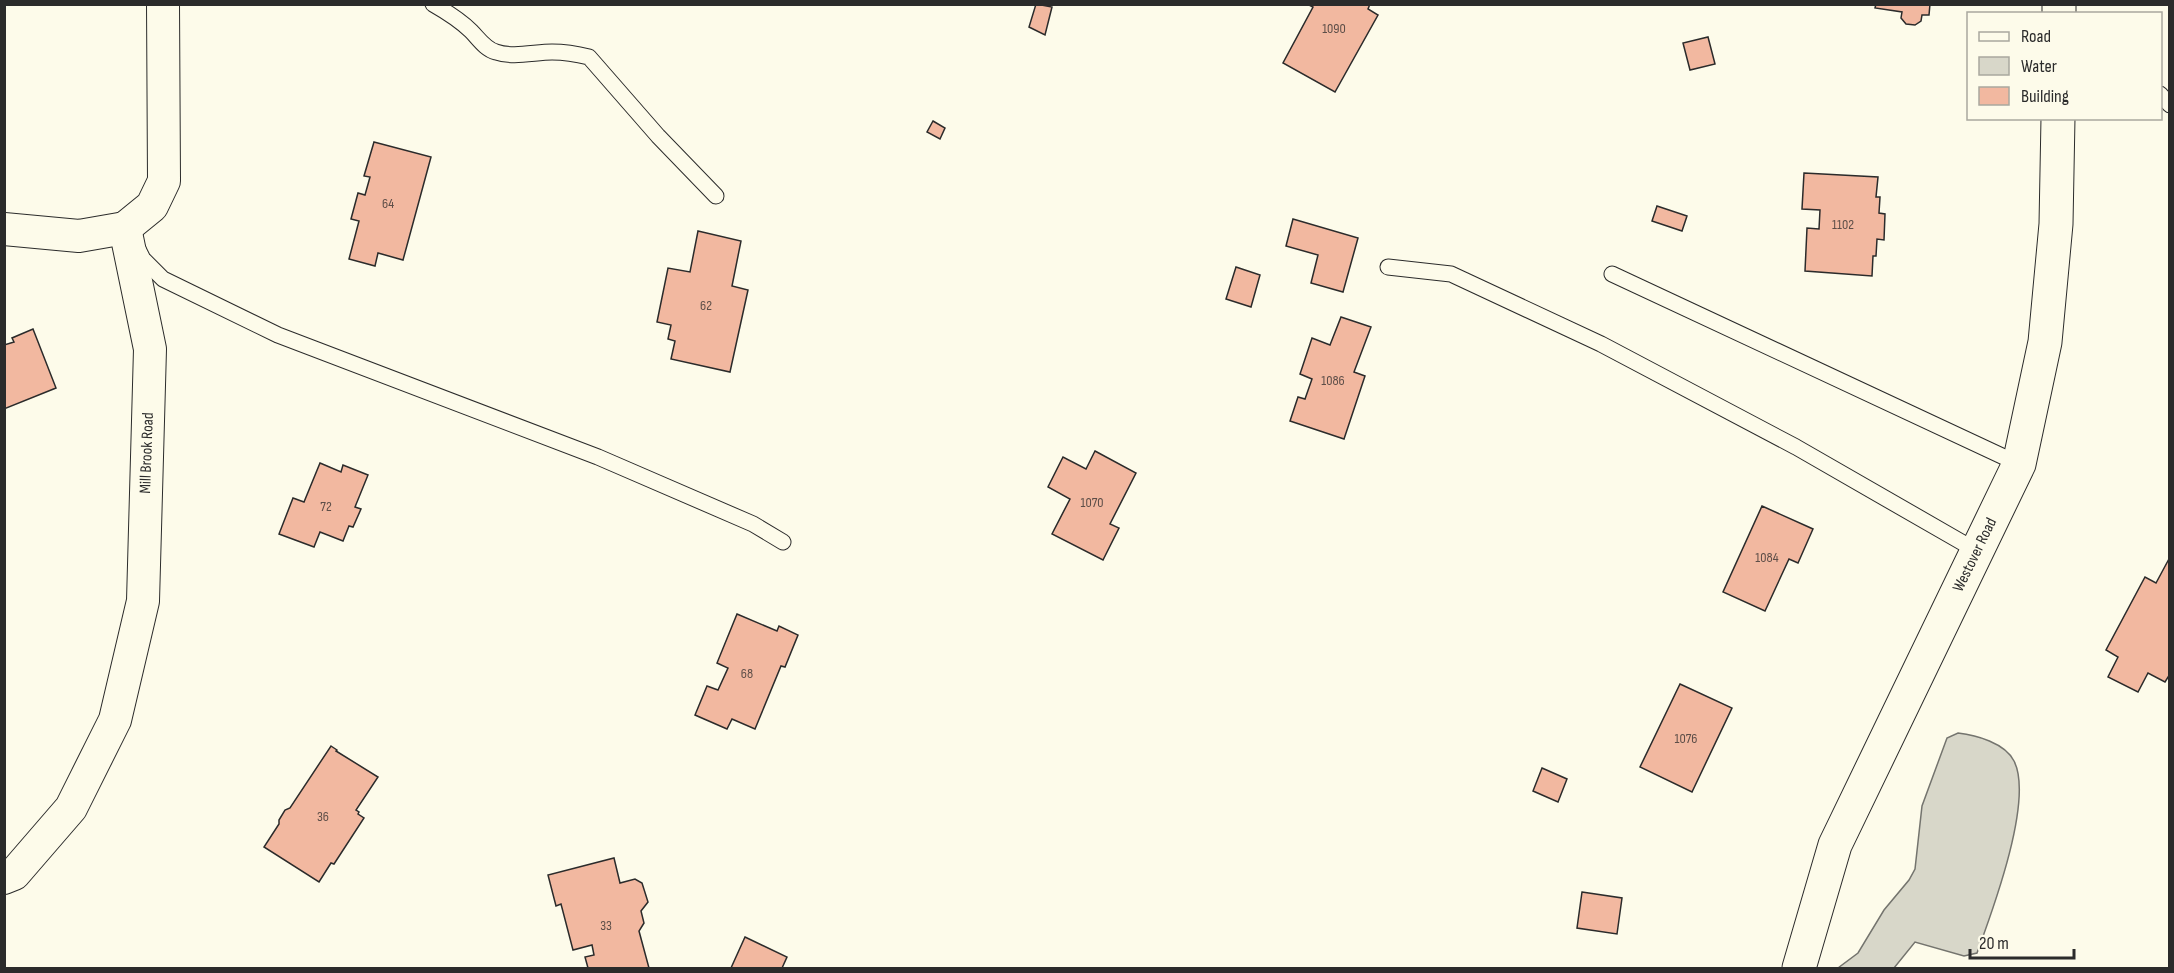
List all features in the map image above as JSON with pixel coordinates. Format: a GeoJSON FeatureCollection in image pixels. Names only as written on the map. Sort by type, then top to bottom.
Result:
{"type":"FeatureCollection","features":[{"type":"Feature","properties":{"kind":"street"},"geometry":{"type":"LineString","coordinates":[[4,229],[79,236],[126,228],[152,206],[164,181],[163,4]]}},
{"type":"Feature","properties":{"kind":"street","name":"Westover Road"},"geometry":{"type":"LineString","coordinates":[[1799,969],[1836,845],[2019,464],[2045,342],[2056,224],[2058,120]]}},
{"type":"Feature","properties":{"kind":"street","name":"Mill Brook Road"},"geometry":{"type":"LineString","coordinates":[[4,878],[14,874],[71,808],[115,720],[143,602],[150,349],[126,228]]}},
{"type":"Feature","properties":{"kind":"lane"},"geometry":{"type":"LineString","coordinates":[[433,4],[451,14],[484,45],[496,52],[573,53],[589,57],[658,136],[716,196]]}},
{"type":"Feature","properties":{"kind":"lane"},"geometry":{"type":"LineString","coordinates":[[126,228],[143,259],[163,279],[278,334],[598,457],[753,524],[783,542]]}},
{"type":"Feature","properties":{"kind":"lane"},"geometry":{"type":"LineString","coordinates":[[1388,267],[1451,274],[1602,344],[1796,447],[1977,551]]}},
{"type":"Feature","properties":{"kind":"lane"},"geometry":{"type":"LineString","coordinates":[[1612,274],[2019,464]]}},
{"type":"Feature","properties":{"kind":"water"},"geometry":{"type":"Polygon","coordinates":[[[1958,733],[1981,738],[2004,749],[2014,761],[2019,779],[2019,802],[2009,856],[1977,953],[1964,956],[1915,942],[1894,968],[1838,968],[1858,953],[1884,910],[1909,880],[1915,869],[1922,806],[1947,738],[1958,733]]]}},
{"type":"Feature","properties":{"kind":"building"},"geometry":{"type":"Polygon","coordinates":[[[1036,4],[1052,7],[1045,35],[1029,27],[1036,4]]]}},
{"type":"Feature","properties":{"kind":"building"},"geometry":{"type":"Polygon","coordinates":[[[1307,4],[1370,4],[1368,9],[1378,15],[1335,92],[1283,63],[1313,7],[1307,4]]]}},
{"type":"Feature","properties":{"kind":"building"},"geometry":{"type":"Polygon","coordinates":[[[1876,4],[1930,4],[1929,15],[1922,15],[1921,21],[1915,25],[1906,24],[1901,18],[1902,12],[1875,8],[1876,4]]]}},
{"type":"Feature","properties":{"kind":"building"},"geometry":{"type":"Polygon","coordinates":[[[1708,37],[1715,64],[1690,70],[1683,43],[1708,37]]]}},
{"type":"Feature","properties":{"kind":"building"},"geometry":{"type":"Polygon","coordinates":[[[933,121],[945,128],[940,139],[927,132],[933,121]]]}},
{"type":"Feature","properties":{"kind":"building"},"geometry":{"type":"Polygon","coordinates":[[[374,142],[431,157],[403,260],[378,253],[375,266],[349,259],[359,221],[351,219],[358,193],[365,195],[370,177],[364,176],[374,142]]]}},
{"type":"Feature","properties":{"kind":"building"},"geometry":{"type":"Polygon","coordinates":[[[1804,173],[1878,177],[1876,197],[1880,197],[1879,213],[1885,214],[1884,240],[1877,239],[1872,276],[1805,271],[1807,228],[1819,229],[1820,210],[1802,209],[1804,173]]]}},
{"type":"Feature","properties":{"kind":"building"},"geometry":{"type":"Polygon","coordinates":[[[1657,206],[1687,216],[1682,231],[1652,221],[1657,206]]]}},
{"type":"Feature","properties":{"kind":"building"},"geometry":{"type":"Polygon","coordinates":[[[1293,219],[1358,238],[1343,292],[1311,283],[1318,255],[1286,246],[1293,219]]]}},
{"type":"Feature","properties":{"kind":"building"},"geometry":{"type":"Polygon","coordinates":[[[698,231],[741,241],[732,286],[748,290],[730,372],[671,359],[675,341],[668,339],[671,325],[657,322],[668,268],[690,272],[698,231]]]}},
{"type":"Feature","properties":{"kind":"building"},"geometry":{"type":"Polygon","coordinates":[[[1236,267],[1260,275],[1251,307],[1226,299],[1236,267]]]}},
{"type":"Feature","properties":{"kind":"building"},"geometry":{"type":"Polygon","coordinates":[[[1341,317],[1371,327],[1354,372],[1365,376],[1344,439],[1290,421],[1298,397],[1305,399],[1312,379],[1300,374],[1312,338],[1330,345],[1341,317]]]}},
{"type":"Feature","properties":{"kind":"building"},"geometry":{"type":"Polygon","coordinates":[[[33,329],[56,388],[4,409],[4,345],[14,342],[12,338],[33,329]]]}},
{"type":"Feature","properties":{"kind":"building"},"geometry":{"type":"Polygon","coordinates":[[[1095,451],[1136,473],[1110,524],[1119,528],[1103,560],[1052,534],[1070,499],[1048,487],[1063,457],[1086,469],[1095,451]]]}},
{"type":"Feature","properties":{"kind":"building"},"geometry":{"type":"Polygon","coordinates":[[[320,463],[341,472],[343,465],[368,475],[355,507],[361,509],[353,527],[349,526],[343,541],[320,532],[314,547],[279,534],[293,498],[304,502],[320,463]]]}},
{"type":"Feature","properties":{"kind":"building"},"geometry":{"type":"Polygon","coordinates":[[[1762,506],[1813,529],[1798,563],[1789,559],[1765,611],[1723,592],[1762,506]]]}},
{"type":"Feature","properties":{"kind":"building"},"geometry":{"type":"Polygon","coordinates":[[[2170,557],[2170,674],[2165,682],[2148,673],[2138,692],[2108,677],[2118,657],[2106,650],[2145,577],[2156,583],[2170,557]]]}},
{"type":"Feature","properties":{"kind":"building"},"geometry":{"type":"Polygon","coordinates":[[[737,614],[777,631],[779,626],[798,635],[785,667],[781,666],[755,729],[732,719],[727,729],[695,715],[707,686],[718,690],[728,668],[717,663],[737,614]]]}},
{"type":"Feature","properties":{"kind":"building"},"geometry":{"type":"Polygon","coordinates":[[[1680,684],[1732,708],[1692,792],[1640,767],[1680,684]]]}},
{"type":"Feature","properties":{"kind":"building"},"geometry":{"type":"Polygon","coordinates":[[[331,746],[378,777],[356,810],[364,818],[334,864],[331,863],[319,882],[264,847],[285,810],[290,808],[331,746]]]}},
{"type":"Feature","properties":{"kind":"building"},"geometry":{"type":"Polygon","coordinates":[[[1542,768],[1567,779],[1558,802],[1533,791],[1542,768]]]}},
{"type":"Feature","properties":{"kind":"building"},"geometry":{"type":"Polygon","coordinates":[[[614,858],[620,883],[635,879],[642,883],[648,902],[641,911],[644,923],[639,931],[649,968],[588,968],[585,957],[594,955],[592,945],[573,950],[561,904],[556,906],[548,875],[614,858]]]}},
{"type":"Feature","properties":{"kind":"building"},"geometry":{"type":"Polygon","coordinates":[[[1582,892],[1622,898],[1617,934],[1577,928],[1582,892]]]}},
{"type":"Feature","properties":{"kind":"building"},"geometry":{"type":"Polygon","coordinates":[[[745,937],[787,957],[782,968],[731,968],[745,937]]]}}]}
